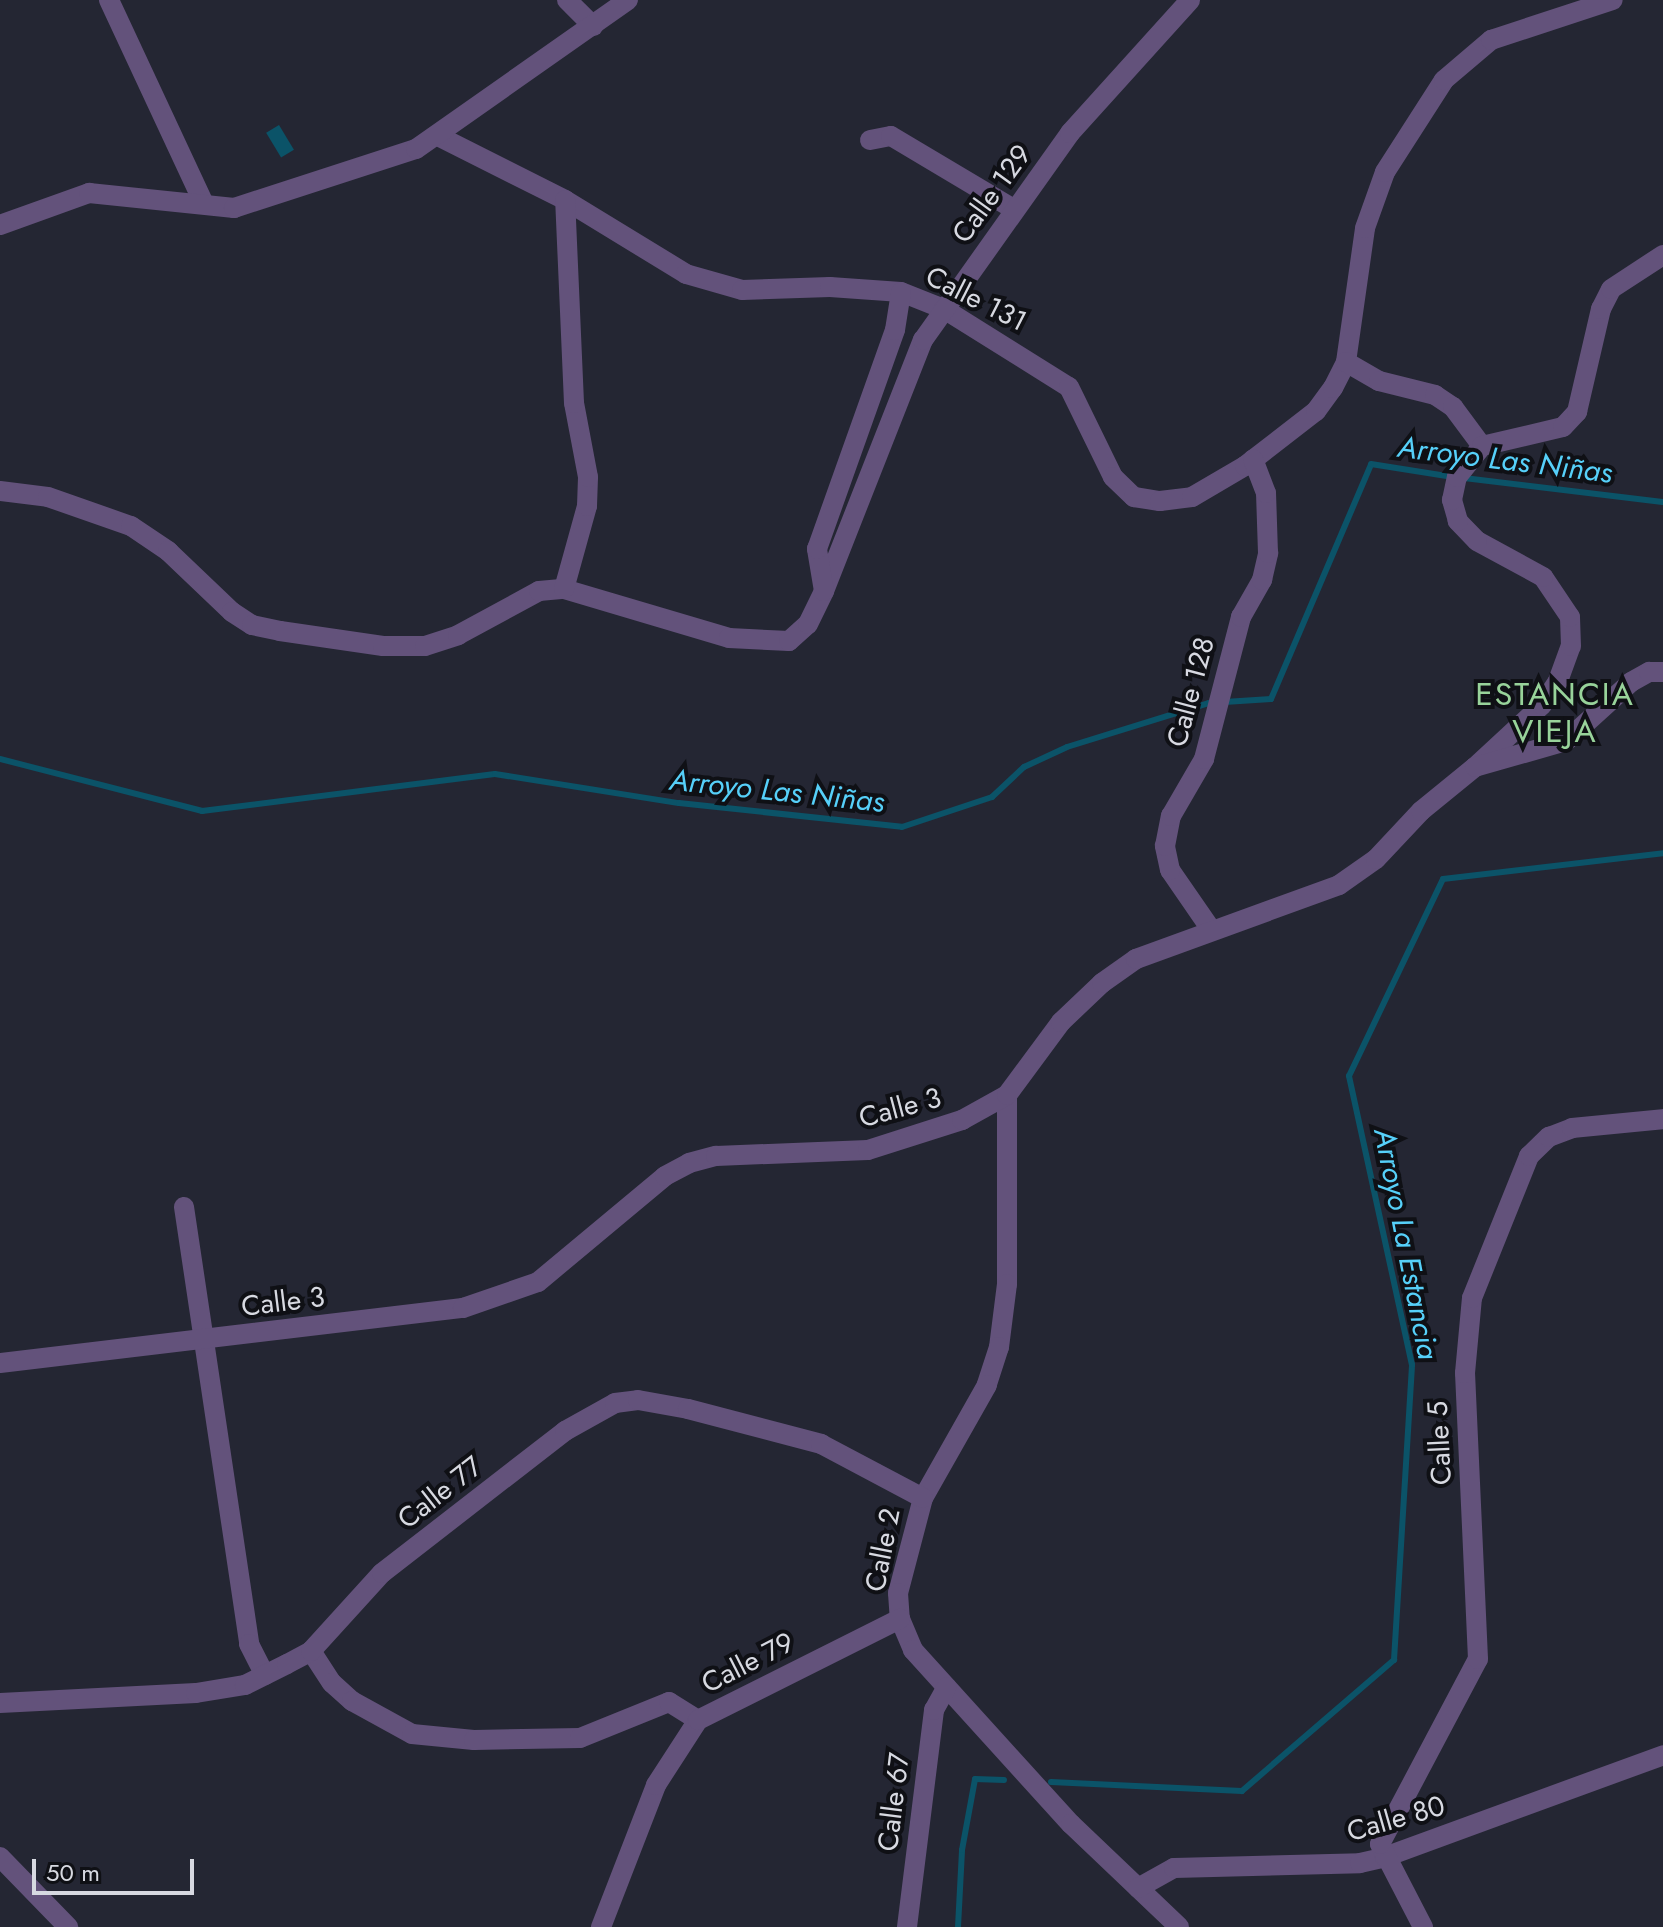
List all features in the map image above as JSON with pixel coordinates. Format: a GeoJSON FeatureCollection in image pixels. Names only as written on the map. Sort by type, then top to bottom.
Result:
{"type":"FeatureCollection","features":[{"type":"Feature","properties":{"kind":"street"},"geometry":{"type":"LineString","coordinates":[[109,0],[204,204]]}},
{"type":"Feature","properties":{"kind":"street"},"geometry":{"type":"LineString","coordinates":[[567,0],[593,26]]}},
{"type":"Feature","properties":{"kind":"street"},"geometry":{"type":"LineString","coordinates":[[0,225],[89,193],[234,208],[257,203],[440,137],[628,0]]}},
{"type":"Feature","properties":{"kind":"street","name":"Calle 129"},"geometry":{"type":"LineString","coordinates":[[564,589],[729,638],[772,644],[789,641],[808,624],[824,591],[923,340],[1070,133],[1190,0]]}},
{"type":"Feature","properties":{"kind":"street"},"geometry":{"type":"LineString","coordinates":[[1482,446],[1453,407],[1435,395],[1379,381],[1346,362],[1365,228],[1391,160],[1444,80],[1491,40],[1613,0]]}},
{"type":"Feature","properties":{"kind":"street"},"geometry":{"type":"LineString","coordinates":[[870,140],[891,136],[1015,210]]}},
{"type":"Feature","properties":{"kind":"street","name":"Calle 131"},"geometry":{"type":"LineString","coordinates":[[440,137],[565,200],[686,274],[742,290],[830,287],[901,292],[944,309],[1069,387],[1113,477],[1134,497],[1160,501],[1192,497],[1253,459],[1316,411],[1346,362]]}},
{"type":"Feature","properties":{"kind":"street"},"geometry":{"type":"LineString","coordinates":[[0,491],[48,497],[131,526],[168,551],[232,612],[252,625],[280,631],[383,646],[425,646],[458,635],[539,591],[564,589],[587,506],[588,477],[574,403],[565,200]]}},
{"type":"Feature","properties":{"kind":"street"},"geometry":{"type":"LineString","coordinates":[[1475,767],[1542,705],[1558,681],[1571,646],[1570,617],[1558,593],[1543,577],[1477,541],[1458,521],[1452,500],[1457,477],[1482,446],[1563,427],[1577,412],[1601,309],[1611,289],[1663,255]]}},
{"type":"Feature","properties":{"kind":"street"},"geometry":{"type":"LineString","coordinates":[[824,591],[817,549],[895,330],[901,292]]}},
{"type":"Feature","properties":{"kind":"street","name":"Calle 128"},"geometry":{"type":"LineString","coordinates":[[1210,928],[1170,870],[1165,846],[1171,816],[1204,759],[1241,617],[1262,580],[1268,553],[1266,493],[1253,459]]}},
{"type":"Feature","properties":{"kind":"street","name":"Calle 3"},"geometry":{"type":"LineString","coordinates":[[0,1363],[463,1308],[509,1296],[538,1282],[665,1176],[689,1163],[716,1156],[868,1150],[962,1120],[1007,1095],[1061,1022],[1102,983],[1136,959],[1210,928],[1339,885],[1376,859],[1421,811],[1475,767],[1566,741],[1631,682],[1649,672],[1663,672]]}},
{"type":"Feature","properties":{"kind":"street","name":"Calle 2"},"geometry":{"type":"LineString","coordinates":[[1007,1095],[1007,1284],[999,1347],[987,1385],[923,1498],[898,1593],[900,1619],[913,1650],[1071,1824],[1179,1927]]}},
{"type":"Feature","properties":{"kind":"street","name":"Calle 5"},"geometry":{"type":"LineString","coordinates":[[1385,1857],[1380,1844],[1384,1829],[1478,1659],[1467,1339],[1472,1298],[1517,1175],[1549,1137],[1572,1128],[1663,1119]]}},
{"type":"Feature","properties":{"kind":"street"},"geometry":{"type":"LineString","coordinates":[[184,1207],[207,1340],[249,1644],[265,1675]]}},
{"type":"Feature","properties":{"kind":"street","name":"Calle 77"},"geometry":{"type":"LineString","coordinates":[[0,1703],[196,1693],[245,1685],[311,1651],[382,1573],[565,1431],[615,1403],[638,1400],[688,1409],[821,1444],[923,1498]]}},
{"type":"Feature","properties":{"kind":"street","name":"Calle 79"},"geometry":{"type":"LineString","coordinates":[[601,1927],[656,1785],[698,1720],[900,1619]]}},
{"type":"Feature","properties":{"kind":"street"},"geometry":{"type":"LineString","coordinates":[[311,1651],[332,1683],[352,1701],[412,1734],[474,1740],[580,1738],[669,1702],[698,1720]]}},
{"type":"Feature","properties":{"kind":"street","name":"Calle 67"},"geometry":{"type":"LineString","coordinates":[[907,1927],[934,1710],[947,1687]]}},
{"type":"Feature","properties":{"kind":"street","name":"Calle 80"},"geometry":{"type":"LineString","coordinates":[[1138,1888],[1174,1868],[1360,1863],[1385,1857],[1663,1755]]}},
{"type":"Feature","properties":{"kind":"street"},"geometry":{"type":"LineString","coordinates":[[0,1857],[68,1927]]}},
{"type":"Feature","properties":{"kind":"street"},"geometry":{"type":"LineString","coordinates":[[1385,1857],[1423,1927]]}},
{"type":"Feature","properties":{"kind":"water"},"geometry":{"type":"Polygon","coordinates":[[[279,125],[294,150],[281,158],[266,133],[279,125]]]}},
{"type":"Feature","properties":{"kind":"waterway","name":"Arroyo Las Niñas"},"geometry":{"type":"LineString","coordinates":[[0,759],[202,811],[495,774],[679,803],[902,827],[992,797],[1024,767],[1067,747],[1209,703],[1271,699],[1371,464],[1453,477]]}},
{"type":"Feature","properties":{"kind":"waterway","name":"Arroyo Las Niñas"},"geometry":{"type":"LineString","coordinates":[[1464,478],[1663,502]]}},
{"type":"Feature","properties":{"kind":"waterway","name":"Arroyo La Estancia"},"geometry":{"type":"LineString","coordinates":[[1051,1782],[1242,1791],[1394,1660],[1412,1365],[1349,1076],[1443,879],[1663,853]]}},
{"type":"Feature","properties":{"kind":"waterway","name":"Arroyo La Estancia"},"geometry":{"type":"LineString","coordinates":[[958,1927],[962,1850],[975,1779],[1004,1780]]}},
{"type":"Feature","properties":{"kind":"district","name":"ESTANCIA VIEJA"},"geometry":{"type":"Point","coordinates":[1555,714]}}]}
